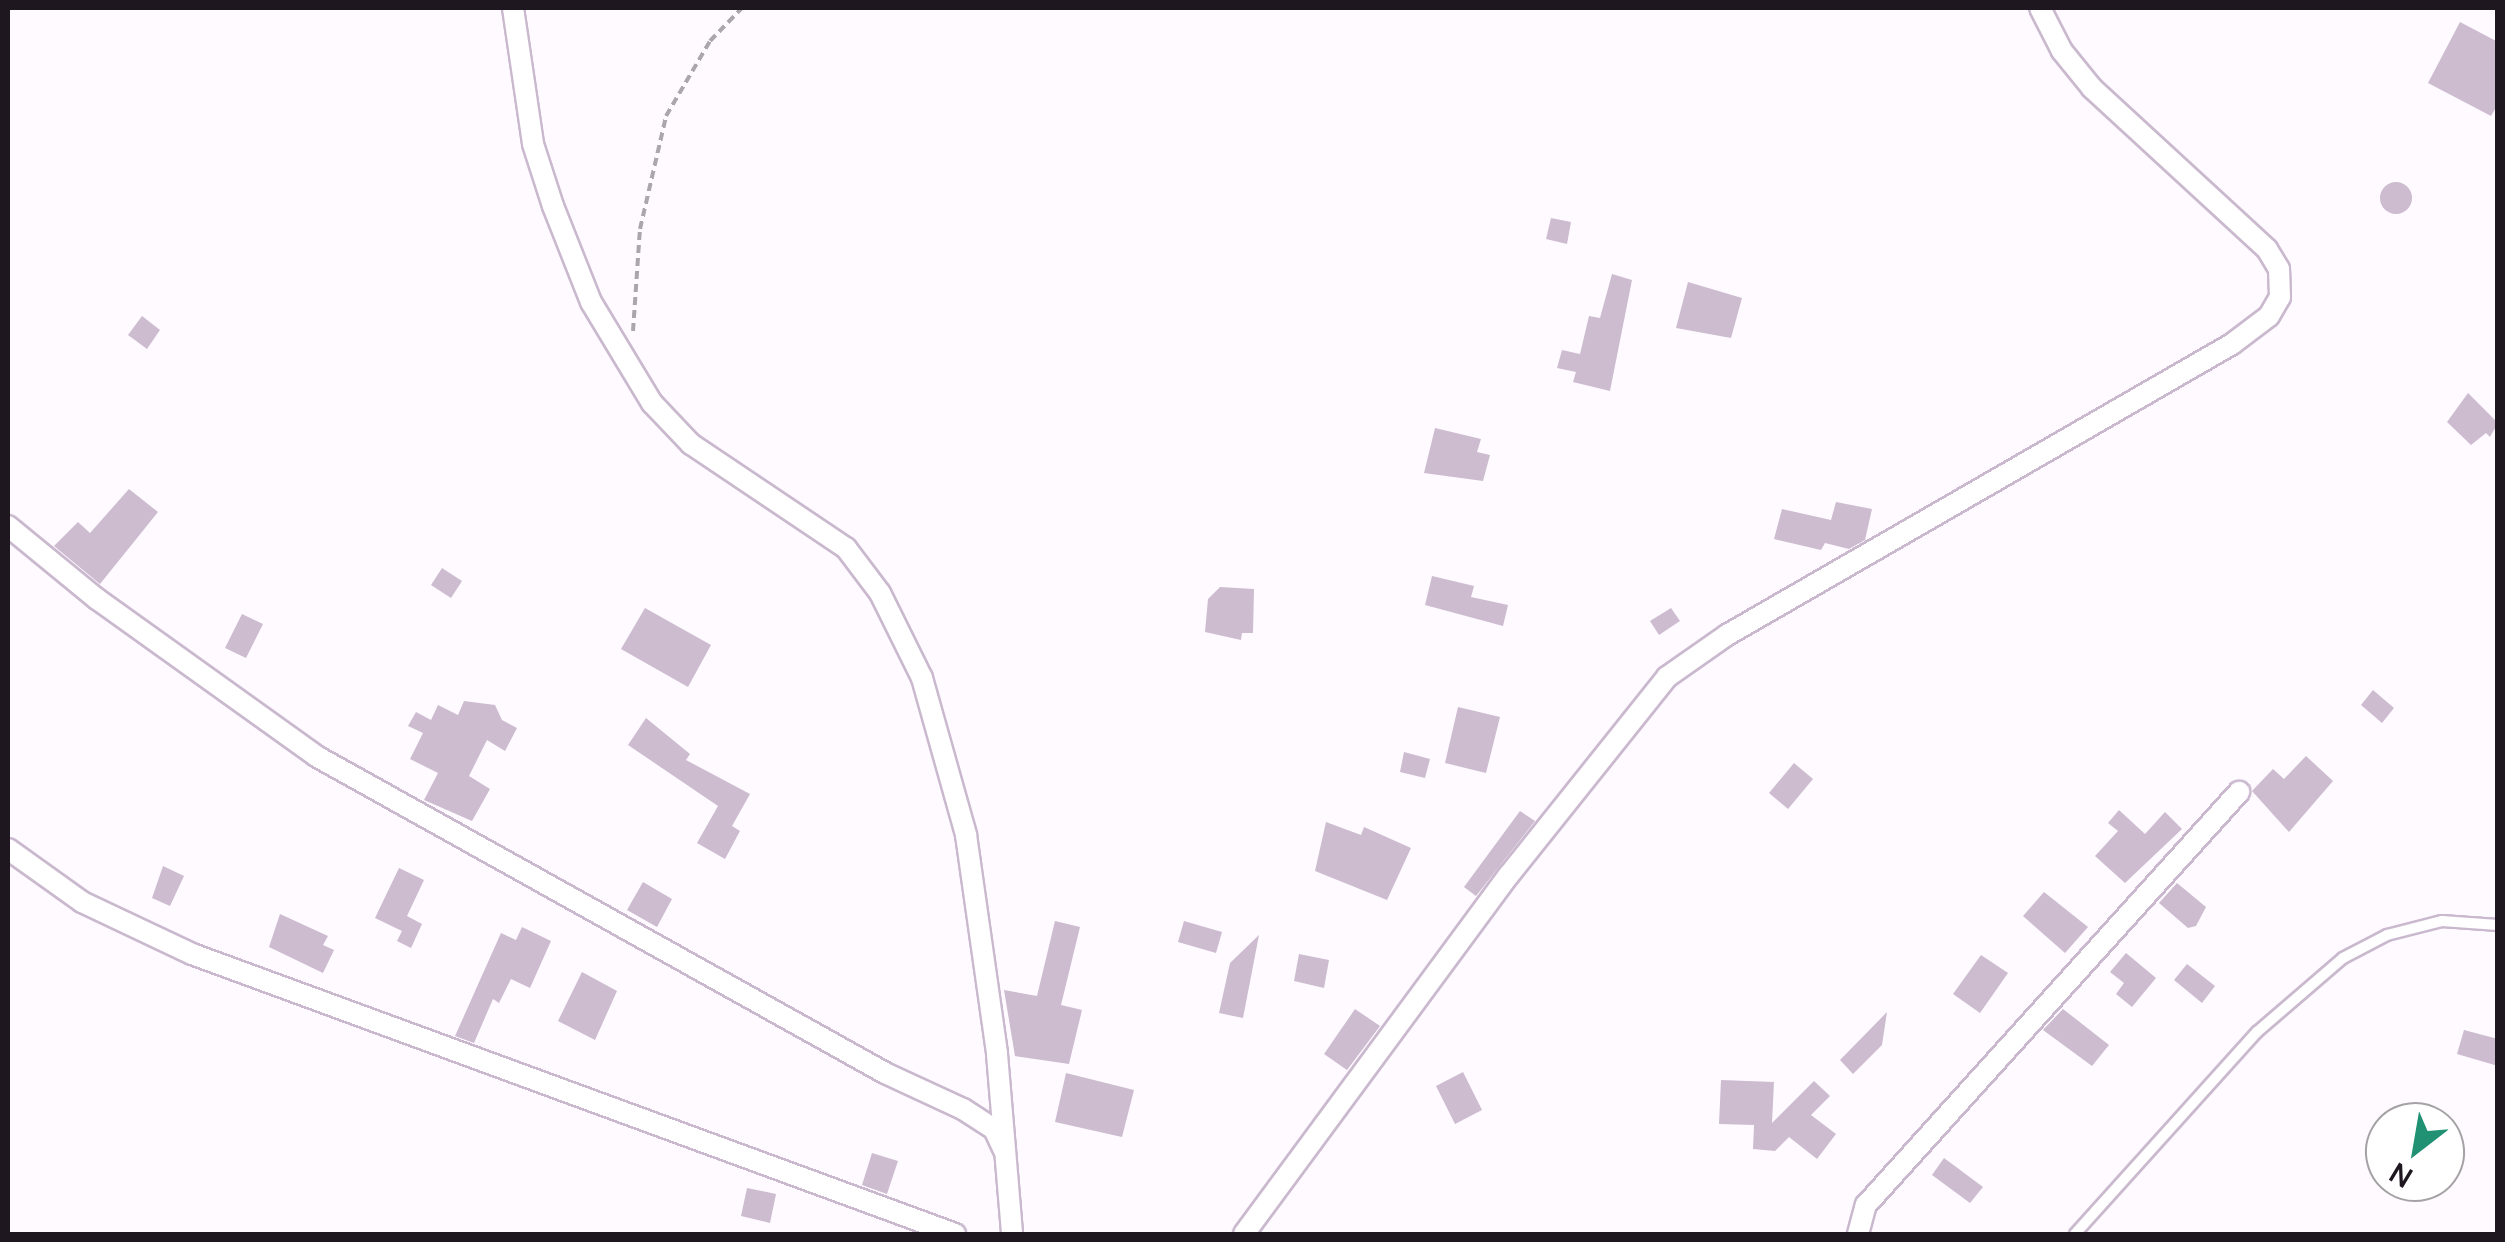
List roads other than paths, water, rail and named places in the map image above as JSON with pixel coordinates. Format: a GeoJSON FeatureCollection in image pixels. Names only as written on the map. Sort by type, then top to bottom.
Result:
{"type":"FeatureCollection","features":[{"type":"Feature","properties":{"kind":"street"},"geometry":{"type":"LineString","coordinates":[[514,8],[533,144],[553,206],[591,302],[630,361],[652,404],[692,444],[846,548],[880,592],[922,678],[966,834],[1008,1156],[1012,1234]]}},
{"type":"Feature","properties":{"kind":"street"},"geometry":{"type":"LineString","coordinates":[[1244,1234],[1509,874],[1667,677],[1727,634],[2232,344],[2269,316],[2279,283],[2266,248],[2092,88],[2062,51],[2040,8]]}},
{"type":"Feature","properties":{"kind":"street"},"geometry":{"type":"LineString","coordinates":[[8,526],[96,599],[316,756],[885,1073],[963,1109],[994,1129],[1008,1156]]}},
{"type":"Feature","properties":{"kind":"street"},"geometry":{"type":"LineString","coordinates":[[1858,1234],[1866,1205],[2239,792]]}},
{"type":"Feature","properties":{"kind":"street"},"geometry":{"type":"LineString","coordinates":[[8,849],[82,902],[192,954],[955,1234]]}},
{"type":"Feature","properties":{"kind":"lane"},"geometry":{"type":"LineString","coordinates":[[2075,1234],[2257,1032],[2343,958],[2387,936],[2442,921],[2498,926]]}}]}
